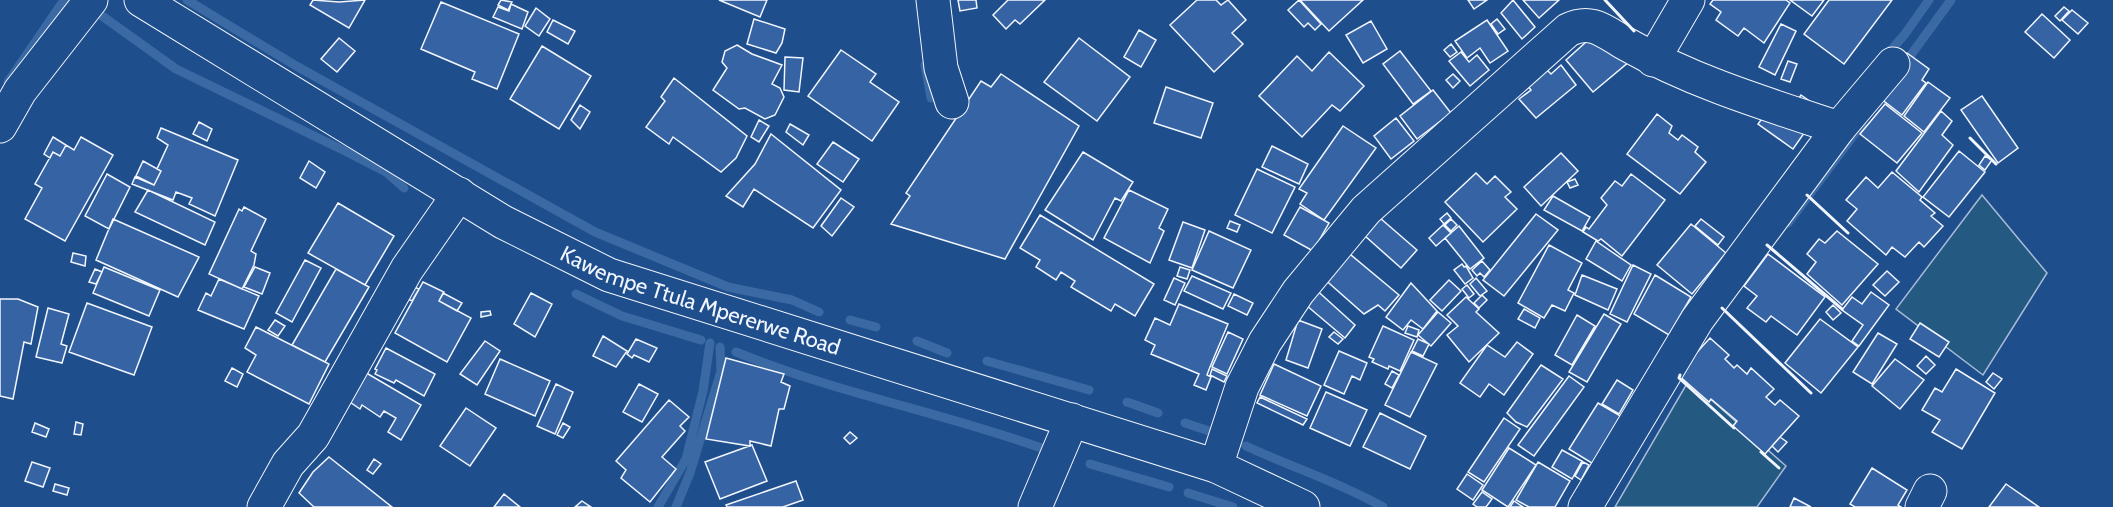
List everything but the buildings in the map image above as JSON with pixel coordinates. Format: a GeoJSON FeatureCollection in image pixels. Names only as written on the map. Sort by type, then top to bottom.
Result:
{"type":"FeatureCollection","features":[{"type":"Feature","properties":{"kind":"street"},"geometry":{"type":"LineString","coordinates":[[0,126],[20,92],[92,0]]}},
{"type":"Feature","properties":{"kind":"street","name":"Kawempe Ttula Mpererwe Road"},"geometry":{"type":"LineString","coordinates":[[141,0],[503,222],[609,275],[1216,466],[1304,507]]}},
{"type":"Feature","properties":{"kind":"street"},"geometry":{"type":"LineString","coordinates":[[933,0],[941,68],[952,102]]}},
{"type":"Feature","properties":{"kind":"street"},"geometry":{"type":"LineString","coordinates":[[1653,60],[1688,0]]}},
{"type":"Feature","properties":{"kind":"street"},"geometry":{"type":"LineString","coordinates":[[1216,466],[1242,387],[1265,342],[1298,292],[1366,210],[1568,30],[1580,24],[1593,26],[1653,60],[1757,102],[1839,129]]}},
{"type":"Feature","properties":{"kind":"street"},"geometry":{"type":"LineString","coordinates":[[1585,507],[1697,320],[1839,129],[1893,64]]}},
{"type":"Feature","properties":{"kind":"street"},"geometry":{"type":"LineString","coordinates":[[264,507],[288,464],[313,436],[406,269],[459,194]]}},
{"type":"Feature","properties":{"kind":"street"},"geometry":{"type":"LineString","coordinates":[[1035,507],[1072,420]]}},
{"type":"Feature","properties":{"kind":"shaded area"},"geometry":{"type":"Polygon","coordinates":[[[1982,195],[2047,273],[1983,375],[1896,309],[1982,195]]]}},
{"type":"Feature","properties":{"kind":"shaded area"},"geometry":{"type":"Polygon","coordinates":[[[1689,380],[1786,466],[1757,507],[1615,507],[1689,380]]]}},
{"type":"Feature","properties":{"kind":"waterway"},"geometry":{"type":"LineString","coordinates":[[8,82],[64,0]]}},
{"type":"Feature","properties":{"kind":"waterway"},"geometry":{"type":"LineString","coordinates":[[187,0],[298,67],[595,232],[728,287],[792,300],[819,312]]}},
{"type":"Feature","properties":{"kind":"waterway"},"geometry":{"type":"LineString","coordinates":[[1886,56],[1929,0]]}},
{"type":"Feature","properties":{"kind":"waterway"},"geometry":{"type":"LineString","coordinates":[[1905,63],[1951,0]]}},
{"type":"Feature","properties":{"kind":"waterway"},"geometry":{"type":"LineString","coordinates":[[91,8],[176,69],[386,172],[404,188]]}},
{"type":"Feature","properties":{"kind":"waterway"},"geometry":{"type":"LineString","coordinates":[[925,65],[931,98]]}},
{"type":"Feature","properties":{"kind":"waterway"},"geometry":{"type":"LineString","coordinates":[[1788,223],[1862,124]]}},
{"type":"Feature","properties":{"kind":"waterway"},"geometry":{"type":"LineString","coordinates":[[576,294],[622,316],[701,340]]}},
{"type":"Feature","properties":{"kind":"waterway"},"geometry":{"type":"LineString","coordinates":[[850,320],[876,327]]}},
{"type":"Feature","properties":{"kind":"waterway"},"geometry":{"type":"LineString","coordinates":[[917,341],[947,353]]}},
{"type":"Feature","properties":{"kind":"waterway"},"geometry":{"type":"LineString","coordinates":[[658,507],[686,459],[703,391],[710,343]]}},
{"type":"Feature","properties":{"kind":"waterway"},"geometry":{"type":"LineString","coordinates":[[676,507],[690,473],[721,371],[720,347]]}},
{"type":"Feature","properties":{"kind":"waterway"},"geometry":{"type":"LineString","coordinates":[[736,352],[814,380],[974,426],[1053,452]]}},
{"type":"Feature","properties":{"kind":"waterway"},"geometry":{"type":"LineString","coordinates":[[987,361],[1089,390]]}},
{"type":"Feature","properties":{"kind":"waterway"},"geometry":{"type":"LineString","coordinates":[[1127,402],[1158,413]]}},
{"type":"Feature","properties":{"kind":"waterway"},"geometry":{"type":"LineString","coordinates":[[1185,423],[1215,433]]}},
{"type":"Feature","properties":{"kind":"waterway"},"geometry":{"type":"LineString","coordinates":[[1246,446],[1383,507]]}},
{"type":"Feature","properties":{"kind":"waterway"},"geometry":{"type":"LineString","coordinates":[[1090,464],[1169,487]]}},
{"type":"Feature","properties":{"kind":"waterway"},"geometry":{"type":"LineString","coordinates":[[1188,493],[1233,507]]}},
{"type":"Feature","properties":{"kind":"wall"},"geometry":{"type":"LineString","coordinates":[[1605,0],[1634,31]]}},
{"type":"Feature","properties":{"kind":"wall"},"geometry":{"type":"LineString","coordinates":[[1970,138],[1996,164]]}},
{"type":"Feature","properties":{"kind":"wall"},"geometry":{"type":"LineString","coordinates":[[1807,195],[1848,233]]}},
{"type":"Feature","properties":{"kind":"wall"},"geometry":{"type":"LineString","coordinates":[[1767,245],[1842,309]]}},
{"type":"Feature","properties":{"kind":"wall"},"geometry":{"type":"LineString","coordinates":[[1722,308],[1811,393]]}},
{"type":"Feature","properties":{"kind":"wall"},"geometry":{"type":"LineString","coordinates":[[1680,375],[1679,378],[1734,428]]}},
{"type":"Feature","properties":{"kind":"wall"},"geometry":{"type":"LineString","coordinates":[[1761,452],[1779,468]]}}]}
